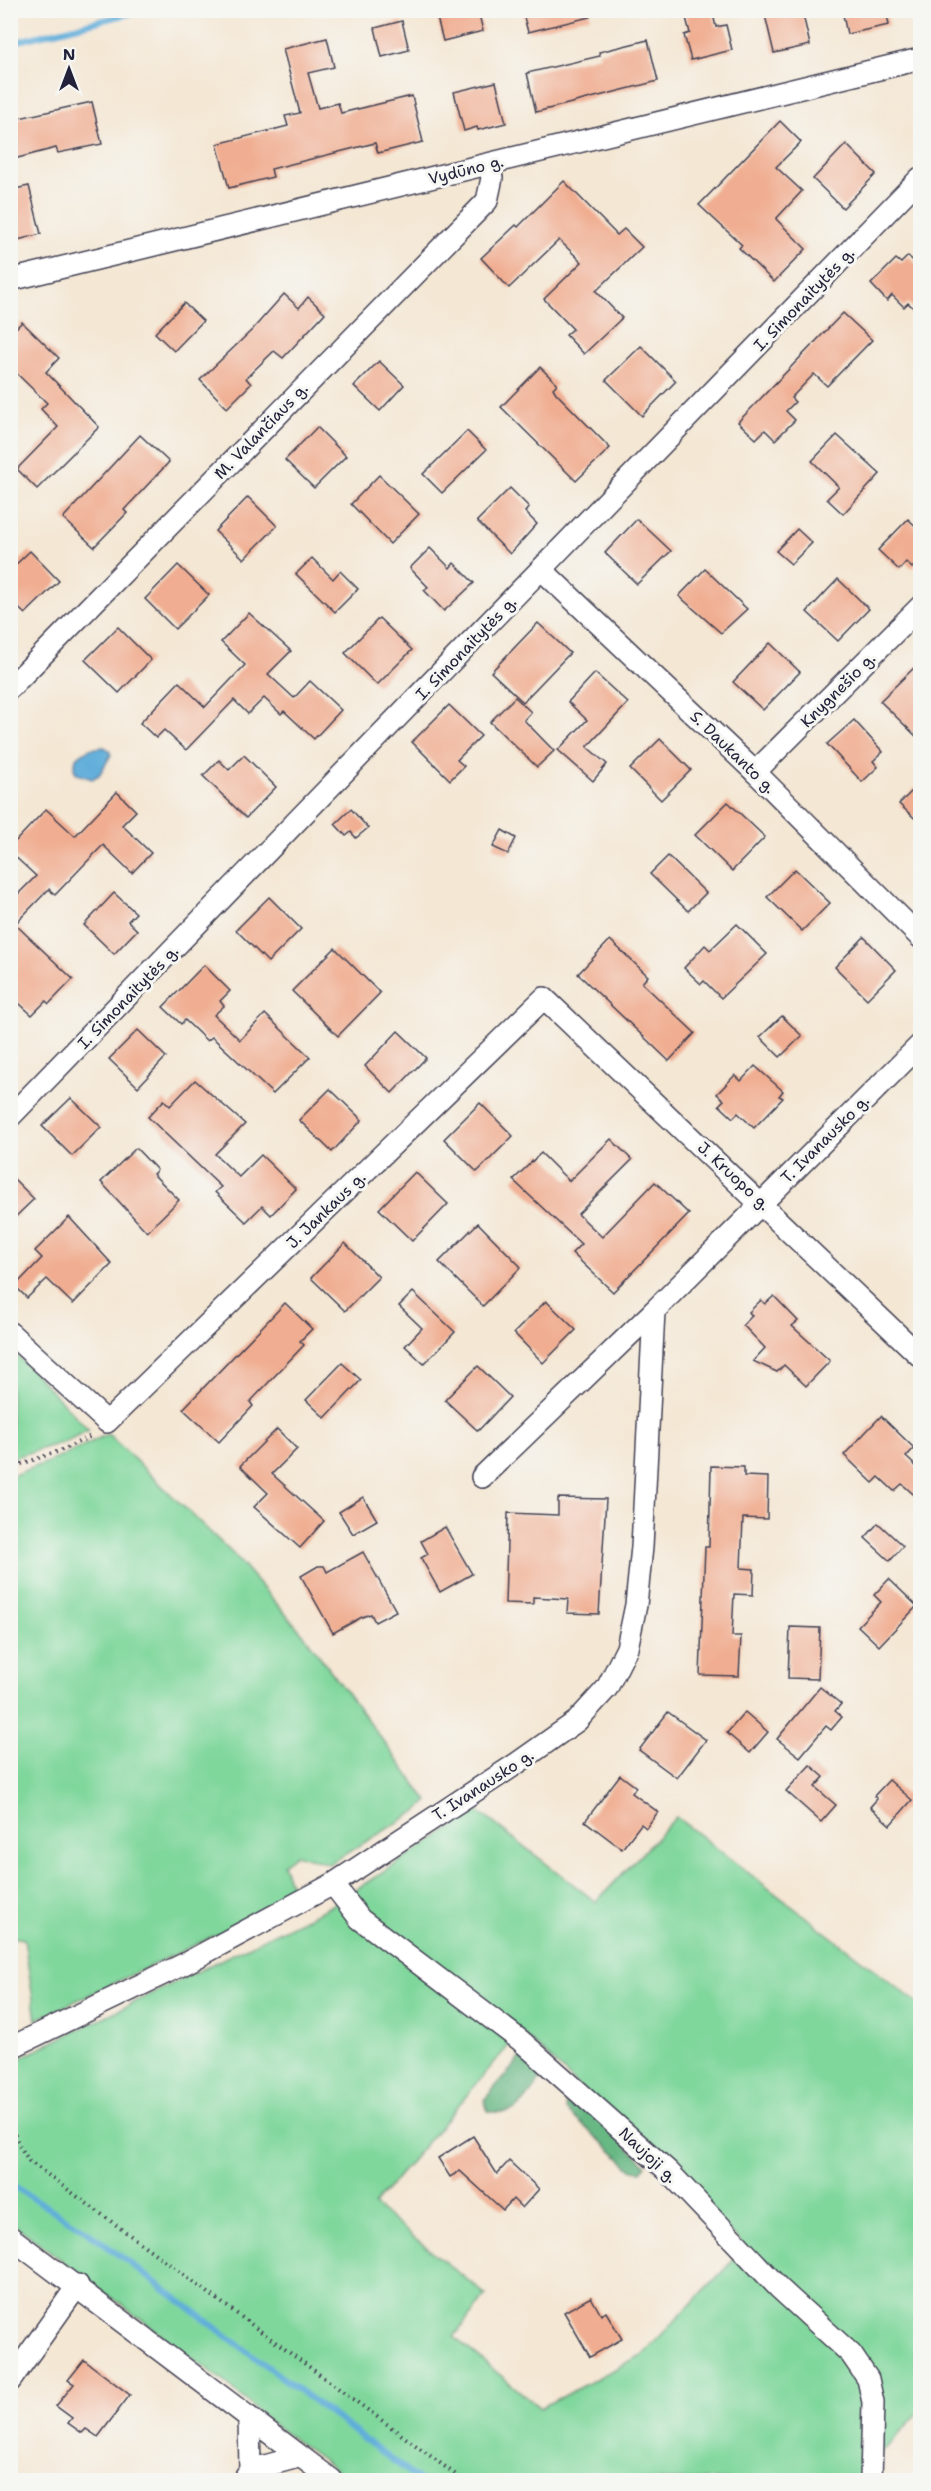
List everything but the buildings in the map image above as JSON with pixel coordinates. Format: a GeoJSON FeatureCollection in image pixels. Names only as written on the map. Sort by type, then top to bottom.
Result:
{"type":"FeatureCollection","features":[{"type":"Feature","properties":{"kind":"street","name":"Vydūno g."},"geometry":{"type":"LineString","coordinates":[[10,280],[921,59]]}},
{"type":"Feature","properties":{"kind":"street","name":"M. Valančiaus g."},"geometry":{"type":"LineString","coordinates":[[10,688],[487,201],[492,177],[489,165]]}},
{"type":"Feature","properties":{"kind":"street","name":"I. Simonaitytės g."},"geometry":{"type":"LineString","coordinates":[[10,1117],[921,178]]}},
{"type":"Feature","properties":{"kind":"street","name":"S. Daukanto g."},"geometry":{"type":"LineString","coordinates":[[542,570],[755,772],[921,937]]}},
{"type":"Feature","properties":{"kind":"street","name":"Knygnešio g."},"geometry":{"type":"LineString","coordinates":[[755,772],[921,607]]}},
{"type":"Feature","properties":{"kind":"street","name":"J. Kruopo g."},"geometry":{"type":"LineString","coordinates":[[544,998],[762,1202],[921,1356]]}},
{"type":"Feature","properties":{"kind":"street","name":"J. Jankaus g."},"geometry":{"type":"LineString","coordinates":[[107,1422],[544,998]]}},
{"type":"Feature","properties":{"kind":"street","name":"T. Ivanausko g."},"geometry":{"type":"LineString","coordinates":[[482,1477],[654,1311],[921,1045]]}},
{"type":"Feature","properties":{"kind":"street","name":"T. Ivanausko g."},"geometry":{"type":"LineString","coordinates":[[10,2048],[186,1963],[333,1884],[516,1764],[577,1721],[607,1688],[627,1648],[636,1605],[642,1547],[654,1311]]}},
{"type":"Feature","properties":{"kind":"street"},"geometry":{"type":"LineString","coordinates":[[10,1333],[107,1422]]}},
{"type":"Feature","properties":{"kind":"street","name":"Naujoji g."},"geometry":{"type":"LineString","coordinates":[[333,1884],[360,1919],[519,2040],[668,2171],[779,2288],[851,2354],[868,2379],[873,2402],[871,2481]]}},
{"type":"Feature","properties":{"kind":"street"},"geometry":{"type":"LineString","coordinates":[[10,2237],[78,2285],[332,2481]]}},
{"type":"Feature","properties":{"kind":"street"},"geometry":{"type":"LineString","coordinates":[[10,2381],[78,2285]]}},
{"type":"Feature","properties":{"kind":"street"},"geometry":{"type":"LineString","coordinates":[[249,2417],[247,2475],[298,2457]]}},
{"type":"Feature","properties":{"kind":"path"},"geometry":{"type":"LineString","coordinates":[[10,1468],[62,1450],[92,1436],[107,1422]]}},
{"type":"Feature","properties":{"kind":"path"},"geometry":{"type":"LineString","coordinates":[[10,2123],[18,2144],[29,2161],[463,2481]]}},
{"type":"Feature","properties":{"kind":"green space"},"geometry":{"type":"Polygon","coordinates":[[[10,1349],[89,1430],[64,1442],[11,1458],[10,1349]]]}},
{"type":"Feature","properties":{"kind":"green space"},"geometry":{"type":"Polygon","coordinates":[[[108,1434],[233,1554],[304,1635],[428,1801],[417,1811],[329,1864],[296,1854],[283,1864],[293,1891],[218,1934],[36,2020],[24,1939],[10,1937],[11,1476],[58,1458],[108,1434]]]}},
{"type":"Feature","properties":{"kind":"green space"},"geometry":{"type":"Polygon","coordinates":[[[478,1811],[596,1902],[676,1817],[920,2005],[920,2411],[877,2458],[876,2480],[350,2480],[270,2422],[223,2381],[11,2222],[10,2063],[327,1908],[478,1811]],[[521,2031],[374,2205],[486,2295],[454,2337],[540,2408],[642,2355],[746,2247],[521,2031]]]}},
{"type":"Feature","properties":{"kind":"green space"},"geometry":{"type":"Polygon","coordinates":[[[523,2055],[545,2072],[522,2104],[509,2111],[488,2111],[484,2100],[523,2055]]]}},
{"type":"Feature","properties":{"kind":"green space"},"geometry":{"type":"Polygon","coordinates":[[[576,2097],[646,2165],[641,2171],[633,2170],[566,2110],[565,2106],[569,2099],[576,2097]]]}},
{"type":"Feature","properties":{"kind":"water"},"geometry":{"type":"Polygon","coordinates":[[[104,747],[111,755],[99,775],[92,779],[77,774],[74,769],[76,758],[89,749],[104,747]]]}},
{"type":"Feature","properties":{"kind":"waterway"},"geometry":{"type":"LineString","coordinates":[[10,43],[144,10]]}},
{"type":"Feature","properties":{"kind":"waterway"},"geometry":{"type":"LineString","coordinates":[[10,2184],[88,2232],[419,2480]]}}]}
